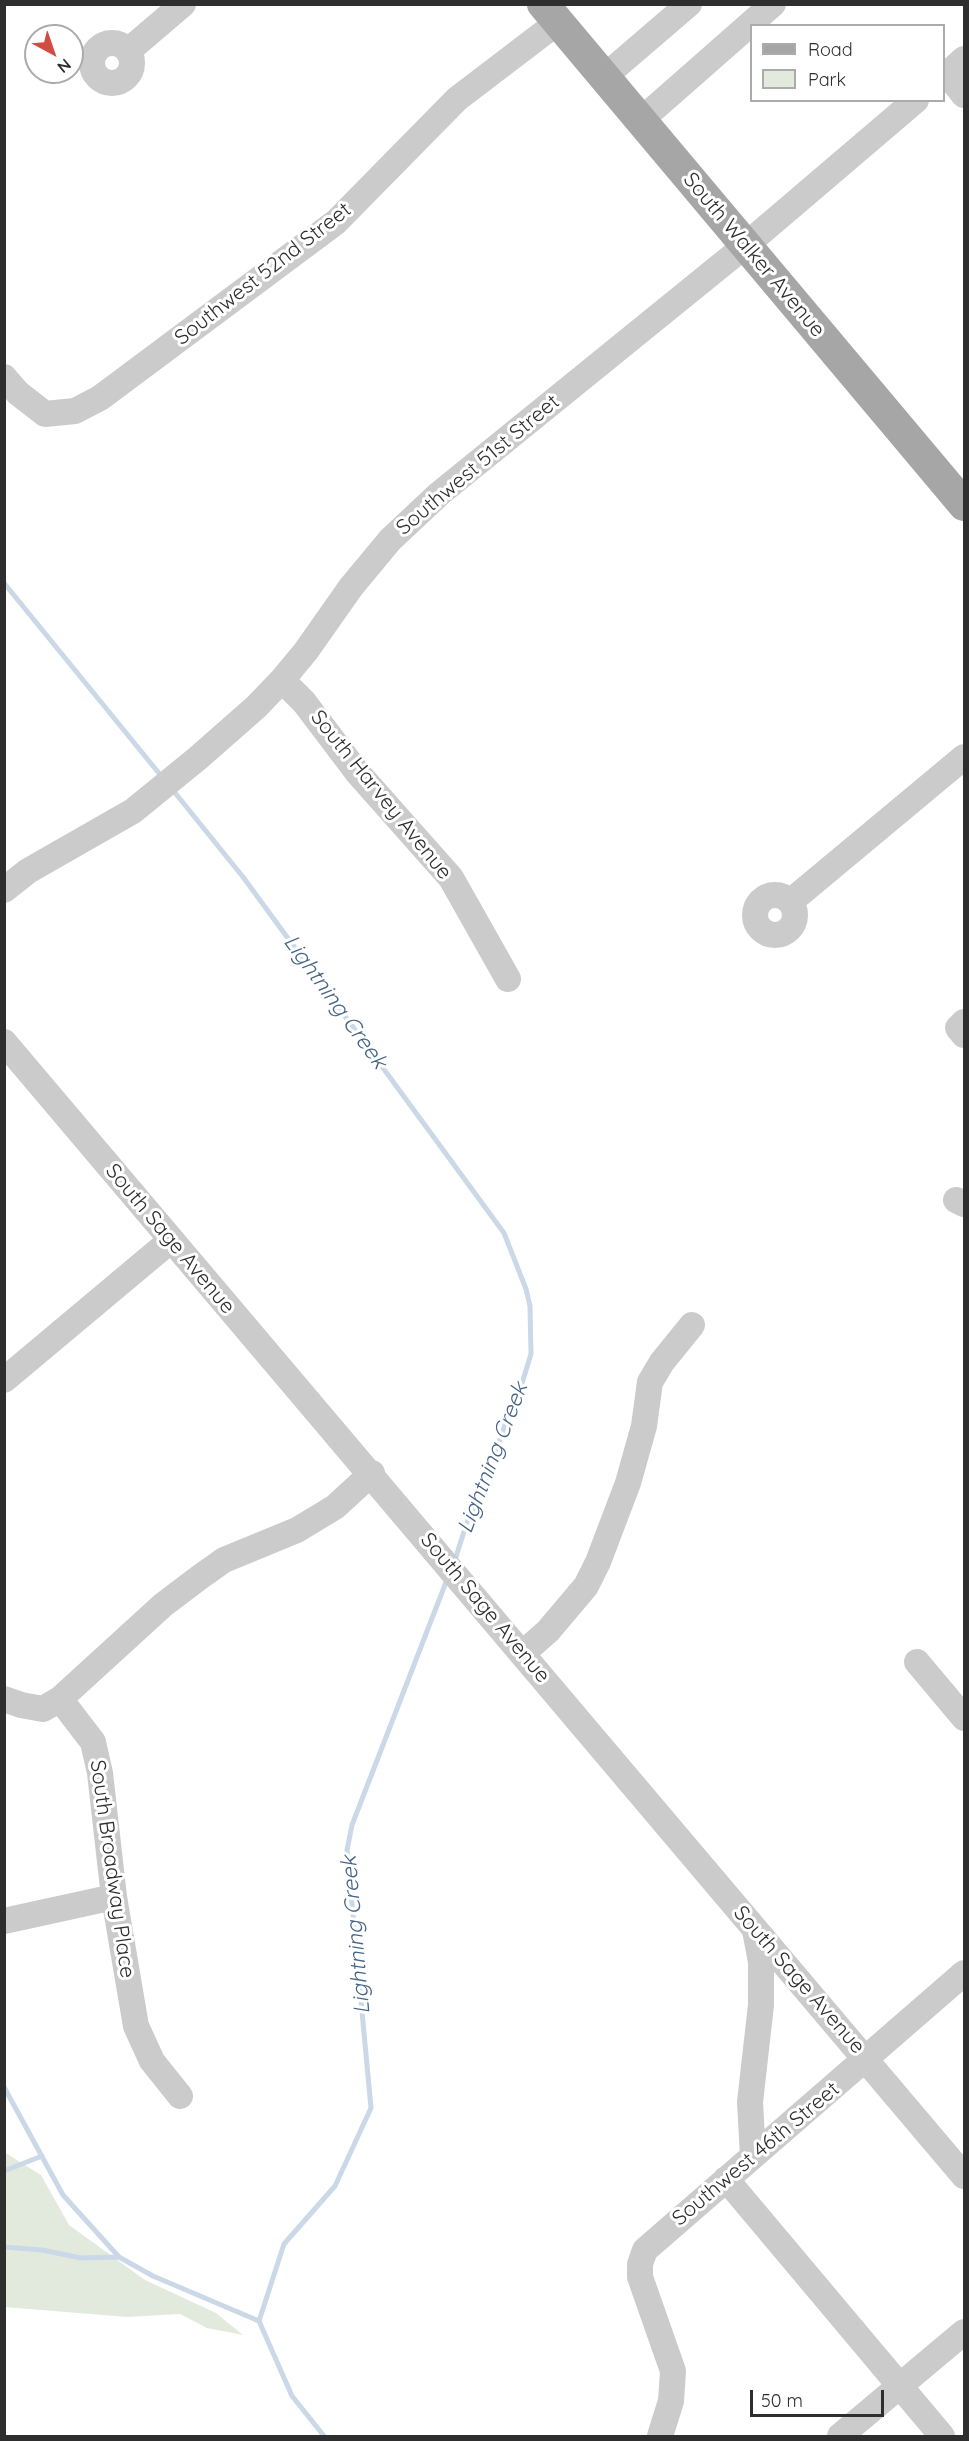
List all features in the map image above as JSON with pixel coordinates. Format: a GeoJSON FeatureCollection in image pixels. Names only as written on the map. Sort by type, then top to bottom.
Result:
{"type":"FeatureCollection","features":[{"type":"Feature","properties":{"kind":"main road","name":"South Walker Avenue"},"geometry":{"type":"LineString","coordinates":[[550,13],[964,505]]}},
{"type":"Feature","properties":{"kind":"street"},"geometry":{"type":"LineString","coordinates":[[128,51],[183,4]]}},
{"type":"Feature","properties":{"kind":"street"},"geometry":{"type":"LineString","coordinates":[[604,77],[688,4]]}},
{"type":"Feature","properties":{"kind":"street"},"geometry":{"type":"LineString","coordinates":[[750,24],[773,4]]}},
{"type":"Feature","properties":{"kind":"street","name":"Southwest 52nd Street"},"geometry":{"type":"LineString","coordinates":[[4,377],[18,393],[45,414],[75,411],[100,398],[336,222],[457,99],[550,13]]}},
{"type":"Feature","properties":{"kind":"street"},"geometry":{"type":"LineString","coordinates":[[640,120],[750,24]]}},
{"type":"Feature","properties":{"kind":"street"},"geometry":{"type":"LineString","coordinates":[[952,70],[964,95]]}},
{"type":"Feature","properties":{"kind":"street","name":"Southwest 51st Street"},"geometry":{"type":"LineString","coordinates":[[4,890],[28,871],[133,811],[198,758],[256,707],[282,680],[306,651],[351,587],[390,540],[439,494],[746,245],[914,102]]}},
{"type":"Feature","properties":{"kind":"street","name":"South Harvey Avenue"},"geometry":{"type":"LineString","coordinates":[[282,680],[304,702],[357,772],[451,878],[508,979]]}},
{"type":"Feature","properties":{"kind":"street"},"geometry":{"type":"LineString","coordinates":[[790,902],[964,757]]}},
{"type":"Feature","properties":{"kind":"street"},"geometry":{"type":"LineString","coordinates":[[964,1022],[958,1028],[964,1035]]}},
{"type":"Feature","properties":{"kind":"street","name":"South Sage Avenue"},"geometry":{"type":"LineString","coordinates":[[4,1042],[170,1241],[372,1473],[964,2176]]}},
{"type":"Feature","properties":{"kind":"street"},"geometry":{"type":"LineString","coordinates":[[4,1380],[170,1241]]}},
{"type":"Feature","properties":{"kind":"street"},"geometry":{"type":"LineString","coordinates":[[523,1653],[556,1623],[586,1586],[598,1562],[628,1483],[644,1426],[650,1382],[662,1362],[692,1325]]}},
{"type":"Feature","properties":{"kind":"street"},"geometry":{"type":"LineString","coordinates":[[4,1699],[21,1705],[43,1708],[60,1699],[163,1605],[200,1577],[224,1560],[297,1530],[335,1507],[372,1473]]}},
{"type":"Feature","properties":{"kind":"street"},"geometry":{"type":"LineString","coordinates":[[917,1662],[964,1718]]}},
{"type":"Feature","properties":{"kind":"street","name":"South Broadway Place"},"geometry":{"type":"LineString","coordinates":[[60,1699],[93,1742],[114,1897],[136,2026],[152,2061],[180,2096]]}},
{"type":"Feature","properties":{"kind":"street"},"geometry":{"type":"LineString","coordinates":[[4,1921],[114,1897]]}},
{"type":"Feature","properties":{"kind":"street"},"geometry":{"type":"LineString","coordinates":[[753,2156],[750,2102],[761,1993],[761,1962],[755,1929]]}},
{"type":"Feature","properties":{"kind":"street","name":"Southwest 46th Street"},"geometry":{"type":"LineString","coordinates":[[660,2436],[670,2401],[673,2371],[639,2270],[642,2257],[656,2239],[868,2060],[964,1973]]}},
{"type":"Feature","properties":{"kind":"street"},"geometry":{"type":"LineString","coordinates":[[726,2179],[942,2436]]}},
{"type":"Feature","properties":{"kind":"street"},"geometry":{"type":"LineString","coordinates":[[840,2436],[964,2332]]}},
{"type":"Feature","properties":{"kind":"green space"},"geometry":{"type":"Polygon","coordinates":[[[4,2152],[41,2175],[69,2225],[145,2280],[216,2313],[243,2335],[207,2328],[180,2314],[127,2317],[5,2307],[4,2152]]]}},
{"type":"Feature","properties":{"kind":"waterway","name":"Lightning Creek"},"geometry":{"type":"LineString","coordinates":[[4,583],[162,777]]}},
{"type":"Feature","properties":{"kind":"waterway","name":"Lightning Creek"},"geometry":{"type":"LineString","coordinates":[[172,789],[243,877],[504,1233],[526,1289],[530,1306],[531,1354],[519,1393],[515,1396],[477,1505],[468,1519],[454,1563]]}},
{"type":"Feature","properties":{"kind":"waterway","name":"Lightning Creek"},"geometry":{"type":"LineString","coordinates":[[324,2436],[292,2396],[259,2321],[284,2244],[335,2186],[371,2108],[347,1850],[352,1825],[448,1577]]}},
{"type":"Feature","properties":{"kind":"waterway"},"geometry":{"type":"LineString","coordinates":[[4,2087],[63,2195],[119,2257],[153,2276],[259,2321]]}},
{"type":"Feature","properties":{"kind":"waterway"},"geometry":{"type":"LineString","coordinates":[[4,2171],[42,2156]]}},
{"type":"Feature","properties":{"kind":"waterway"},"geometry":{"type":"LineString","coordinates":[[4,2247],[42,2250],[81,2258],[119,2257]]}}]}
